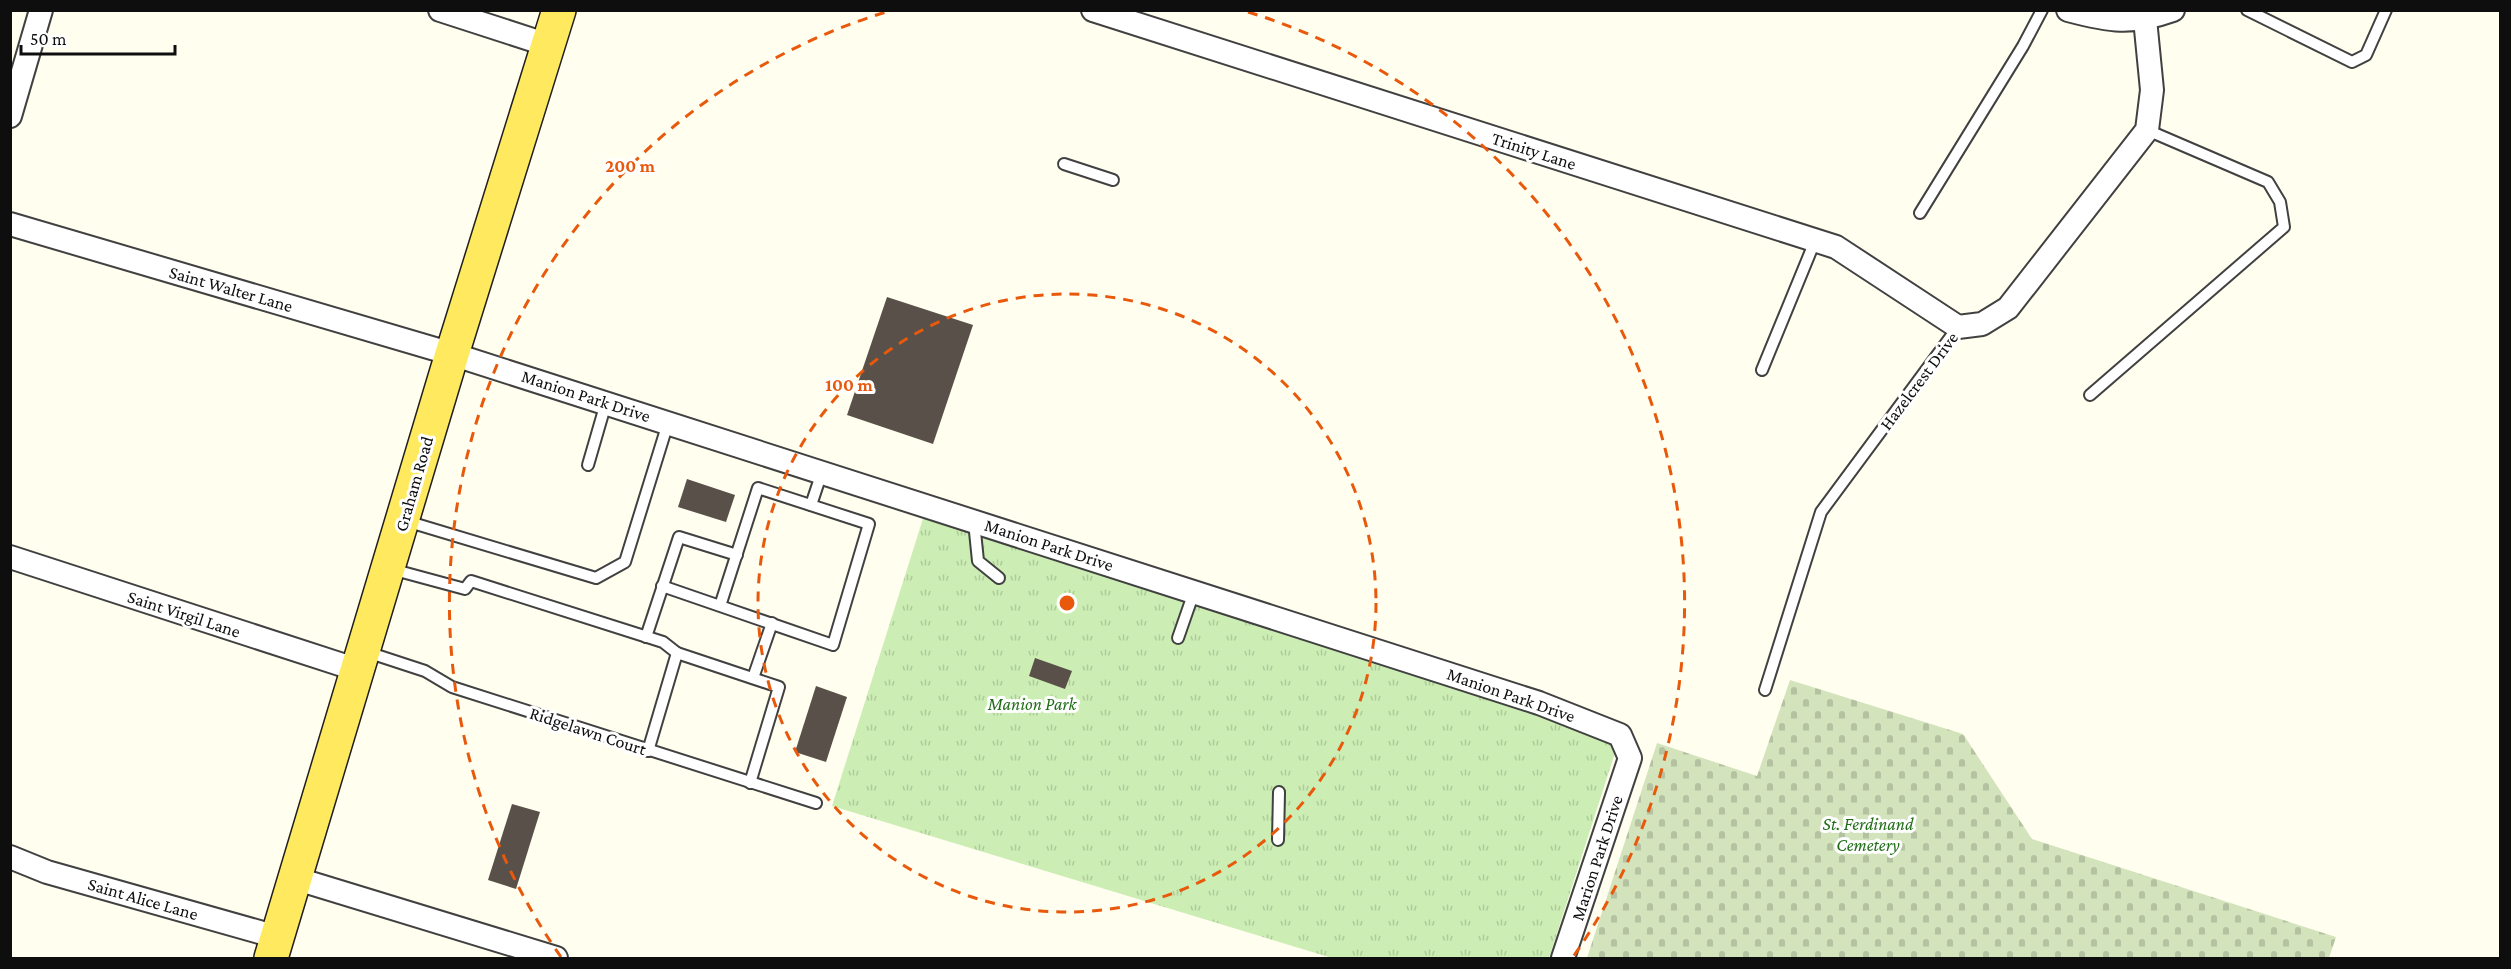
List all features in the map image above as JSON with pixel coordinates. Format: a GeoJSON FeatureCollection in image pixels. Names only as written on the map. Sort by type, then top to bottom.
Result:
{"type":"FeatureCollection","features":[{"type":"Feature","properties":{"kind":"main road","name":"Graham Road"},"geometry":{"type":"LineString","coordinates":[[274,948],[452,354],[559,10]]}},
{"type":"Feature","properties":{"kind":"street"},"geometry":{"type":"LineString","coordinates":[[10,117],[41,10]]}},
{"type":"Feature","properties":{"kind":"street"},"geometry":{"type":"LineString","coordinates":[[440,10],[548,45]]}},
{"type":"Feature","properties":{"kind":"street","name":"Trinity Lane"},"geometry":{"type":"LineString","coordinates":[[1093,10],[1836,248],[1958,327]]}},
{"type":"Feature","properties":{"kind":"street"},"geometry":{"type":"LineString","coordinates":[[2068,10],[2111,21],[2145,19],[2173,11]]}},
{"type":"Feature","properties":{"kind":"street"},"geometry":{"type":"LineString","coordinates":[[2145,19],[2152,90],[2147,130]]}},
{"type":"Feature","properties":{"kind":"street","name":"Hazelcrest Drive"},"geometry":{"type":"LineString","coordinates":[[1958,327],[1982,324],[2008,308],[2147,130]]}},
{"type":"Feature","properties":{"kind":"street","name":"Saint Walter Lane"},"geometry":{"type":"LineString","coordinates":[[10,224],[452,354]]}},
{"type":"Feature","properties":{"kind":"street","name":"Manion Park Drive"},"geometry":{"type":"LineString","coordinates":[[452,354],[1539,703],[1620,735],[1630,758]]}},
{"type":"Feature","properties":{"kind":"street","name":"Saint Virgil Lane"},"geometry":{"type":"LineString","coordinates":[[10,557],[361,660]]}},
{"type":"Feature","properties":{"kind":"street","name":"Marion Park Drive"},"geometry":{"type":"LineString","coordinates":[[1563,958],[1630,758]]}},
{"type":"Feature","properties":{"kind":"street","name":"Saint Alice Lane"},"geometry":{"type":"LineString","coordinates":[[10,857],[47,873],[274,948]]}},
{"type":"Feature","properties":{"kind":"street"},"geometry":{"type":"LineString","coordinates":[[294,878],[556,958]]}},
{"type":"Feature","properties":{"kind":"lane"},"geometry":{"type":"LineString","coordinates":[[1920,213],[2023,46],[2042,10]]}},
{"type":"Feature","properties":{"kind":"lane"},"geometry":{"type":"LineString","coordinates":[[2247,10],[2352,62],[2366,55],[2386,10]]}},
{"type":"Feature","properties":{"kind":"lane"},"geometry":{"type":"LineString","coordinates":[[2090,395],[2284,227],[2280,202],[2268,182],[2147,130]]}},
{"type":"Feature","properties":{"kind":"lane"},"geometry":{"type":"LineString","coordinates":[[1064,164],[1113,180]]}},
{"type":"Feature","properties":{"kind":"lane"},"geometry":{"type":"LineString","coordinates":[[1762,370],[1815,241]]}},
{"type":"Feature","properties":{"kind":"lane","name":"Hazelcrest Drive"},"geometry":{"type":"LineString","coordinates":[[1765,690],[1821,513],[1958,327]]}},
{"type":"Feature","properties":{"kind":"lane"},"geometry":{"type":"LineString","coordinates":[[588,465],[606,403]]}},
{"type":"Feature","properties":{"kind":"lane"},"geometry":{"type":"LineString","coordinates":[[403,520],[596,578],[625,562],[668,423]]}},
{"type":"Feature","properties":{"kind":"lane"},"geometry":{"type":"LineString","coordinates":[[811,505],[822,472]]}},
{"type":"Feature","properties":{"kind":"lane"},"geometry":{"type":"LineString","coordinates":[[662,586],[833,645],[869,524],[758,488],[720,606]]}},
{"type":"Feature","properties":{"kind":"lane"},"geometry":{"type":"LineString","coordinates":[[974,521],[978,561],[999,578]]}},
{"type":"Feature","properties":{"kind":"lane"},"geometry":{"type":"LineString","coordinates":[[646,637],[679,537],[737,555]]}},
{"type":"Feature","properties":{"kind":"lane"},"geometry":{"type":"LineString","coordinates":[[388,569],[465,590],[471,581],[663,642],[677,653],[779,687],[750,783]]}},
{"type":"Feature","properties":{"kind":"lane"},"geometry":{"type":"LineString","coordinates":[[1178,638],[1194,592]]}},
{"type":"Feature","properties":{"kind":"lane"},"geometry":{"type":"LineString","coordinates":[[753,678],[772,624]]}},
{"type":"Feature","properties":{"kind":"lane"},"geometry":{"type":"LineString","coordinates":[[648,751],[677,653]]}},
{"type":"Feature","properties":{"kind":"lane","name":"Ridgelawn Court"},"geometry":{"type":"LineString","coordinates":[[361,660],[425,671],[452,687],[816,803]]}},
{"type":"Feature","properties":{"kind":"lane"},"geometry":{"type":"LineString","coordinates":[[1278,840],[1280,792]]}},
{"type":"Feature","properties":{"kind":"green space","name":"Manion Park"},"geometry":{"type":"Polygon","coordinates":[[[927,506],[1623,728],[1549,958],[1332,958],[832,806],[927,506]]]}},
{"type":"Feature","properties":{"kind":"green space","name":"St. Ferdinand Cemetery"},"geometry":{"type":"Polygon","coordinates":[[[1790,680],[1963,734],[2032,839],[2336,937],[2329,958],[1587,958],[1657,743],[1757,776],[1790,680]]]}},
{"type":"Feature","properties":{"kind":"building"},"geometry":{"type":"Polygon","coordinates":[[[887,297],[973,325],[933,444],[847,415],[887,297]]]}},
{"type":"Feature","properties":{"kind":"building"},"geometry":{"type":"Polygon","coordinates":[[[687,479],[735,495],[726,522],[678,507],[687,479]]]}},
{"type":"Feature","properties":{"kind":"building"},"geometry":{"type":"Polygon","coordinates":[[[1035,658],[1072,671],[1065,689],[1029,676],[1035,658]]]}},
{"type":"Feature","properties":{"kind":"building"},"geometry":{"type":"Polygon","coordinates":[[[816,686],[847,697],[826,762],[795,752],[816,686]]]}},
{"type":"Feature","properties":{"kind":"building"},"geometry":{"type":"Polygon","coordinates":[[[512,804],[540,812],[516,889],[488,880],[512,804]]]}}]}
